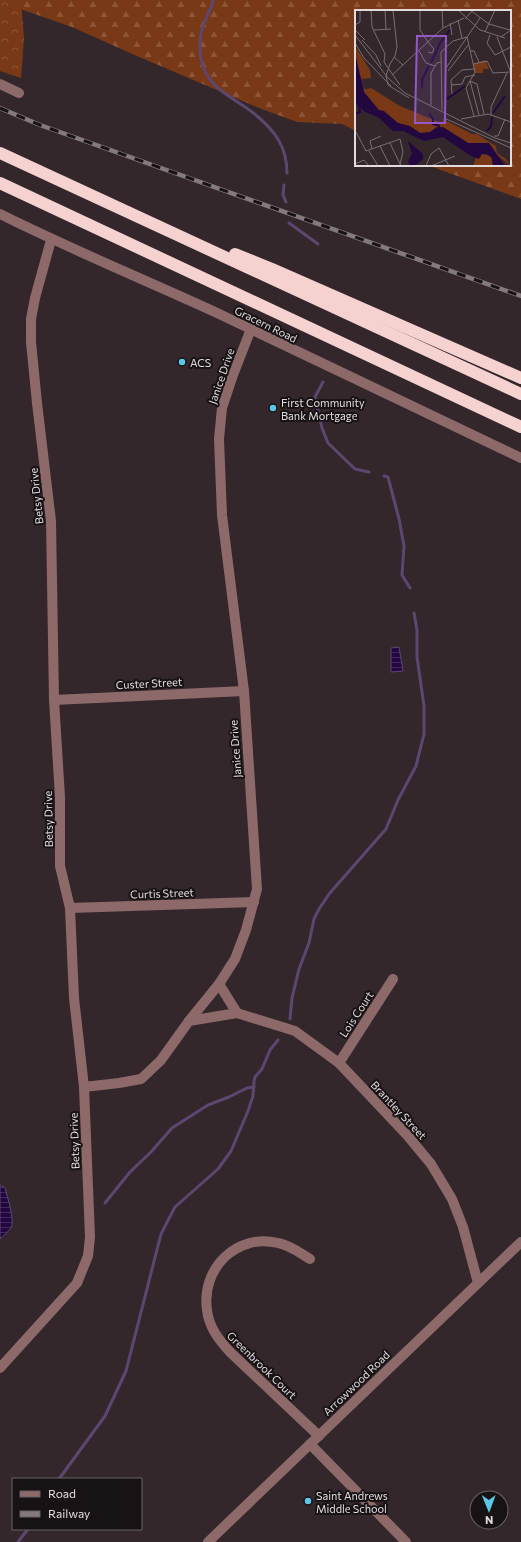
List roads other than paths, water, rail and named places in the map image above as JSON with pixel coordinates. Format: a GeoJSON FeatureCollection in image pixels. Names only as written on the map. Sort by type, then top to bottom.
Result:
{"type":"FeatureCollection","features":[{"type":"Feature","properties":{"kind":"highway"},"geometry":{"type":"LineString","coordinates":[[0,153],[521,394]]}},
{"type":"Feature","properties":{"kind":"highway"},"geometry":{"type":"LineString","coordinates":[[0,183],[521,428]]}},
{"type":"Feature","properties":{"kind":"highway"},"geometry":{"type":"LineString","coordinates":[[97,198],[272,269],[521,378]]}},
{"type":"Feature","properties":{"kind":"street"},"geometry":{"type":"LineString","coordinates":[[0,84],[19,93]]}},
{"type":"Feature","properties":{"kind":"street","name":"Gracern Road"},"geometry":{"type":"LineString","coordinates":[[0,214],[51,240],[149,282],[251,329],[521,458]]}},
{"type":"Feature","properties":{"kind":"street","name":"Betsy Drive"},"geometry":{"type":"LineString","coordinates":[[0,1368],[77,1282],[88,1256],[90,1237],[84,1087],[74,998],[70,908],[60,866],[60,797],[54,700],[51,521],[36,403],[31,342],[31,319],[35,298],[51,240]]}},
{"type":"Feature","properties":{"kind":"street","name":"Janice Drive"},"geometry":{"type":"LineString","coordinates":[[84,1087],[141,1079],[161,1060],[235,960],[246,930],[257,889],[244,691],[222,515],[219,439],[222,408],[251,329]]}},
{"type":"Feature","properties":{"kind":"street","name":"Custer Street"},"geometry":{"type":"LineString","coordinates":[[54,700],[244,691]]}},
{"type":"Feature","properties":{"kind":"street","name":"Curtis Street"},"geometry":{"type":"LineString","coordinates":[[70,908],[254,902]]}},
{"type":"Feature","properties":{"kind":"street","name":"Lois Court"},"geometry":{"type":"LineString","coordinates":[[339,1062],[393,979]]}},
{"type":"Feature","properties":{"kind":"street"},"geometry":{"type":"LineString","coordinates":[[218,984],[237,1014]]}},
{"type":"Feature","properties":{"kind":"street","name":"Brantley Street"},"geometry":{"type":"LineString","coordinates":[[189,1021],[237,1014],[295,1031],[339,1062],[407,1135],[431,1164],[452,1199],[464,1227],[478,1283]]}},
{"type":"Feature","properties":{"kind":"street","name":"Greenbrook Court"},"geometry":{"type":"LineString","coordinates":[[310,1260],[296,1250],[278,1243],[261,1241],[245,1244],[231,1251],[220,1260],[212,1274],[207,1292],[207,1309],[210,1324],[217,1337],[230,1352],[319,1436]]}},
{"type":"Feature","properties":{"kind":"street","name":"Arrowwood Road"},"geometry":{"type":"LineString","coordinates":[[208,1542],[521,1242]]}},
{"type":"Feature","properties":{"kind":"street"},"geometry":{"type":"LineString","coordinates":[[310,1444],[406,1542]]}},
{"type":"Feature","properties":{"kind":"waterway"},"geometry":{"type":"LineString","coordinates":[[213,0],[211,9],[204,23],[201,36],[200,54],[205,70],[216,87],[249,109],[275,134],[283,148],[287,173]]}},
{"type":"Feature","properties":{"kind":"waterway"},"geometry":{"type":"LineString","coordinates":[[284,185],[283,195],[286,202]]}},
{"type":"Feature","properties":{"kind":"waterway"},"geometry":{"type":"LineString","coordinates":[[289,223],[318,244]]}},
{"type":"Feature","properties":{"kind":"waterway"},"geometry":{"type":"LineString","coordinates":[[323,382],[315,397],[322,428],[328,443],[355,469],[369,472]]}},
{"type":"Feature","properties":{"kind":"waterway"},"geometry":{"type":"LineString","coordinates":[[384,476],[388,477],[399,519],[404,546],[402,575],[410,588]]}},
{"type":"Feature","properties":{"kind":"waterway"},"geometry":{"type":"LineString","coordinates":[[290,1019],[292,998],[299,969],[309,943],[314,919],[329,894],[386,829],[398,800],[416,766],[424,734],[424,706],[417,657],[417,630],[414,613]]}},
{"type":"Feature","properties":{"kind":"waterway"},"geometry":{"type":"LineString","coordinates":[[60,1478],[105,1416],[126,1371],[161,1234],[175,1207],[218,1169],[231,1151],[253,1096],[255,1077],[262,1069],[270,1050],[278,1040]]}},
{"type":"Feature","properties":{"kind":"waterway"},"geometry":{"type":"LineString","coordinates":[[105,1203],[130,1172],[151,1152],[172,1128],[208,1105],[247,1088],[254,1087]]}},
{"type":"Feature","properties":{"kind":"waterway"},"geometry":{"type":"LineString","coordinates":[[18,1542],[27,1530]]}},
{"type":"Feature","properties":{"kind":"railway"},"geometry":{"type":"LineString","coordinates":[[0,108],[40,125],[521,296]]}},
{"type":"Feature","properties":{"kind":"place","name":"ACS"},"geometry":{"type":"Point","coordinates":[182,362]}},
{"type":"Feature","properties":{"kind":"place","name":"First Community Bank Mortgage"},"geometry":{"type":"Point","coordinates":[273,408]}},
{"type":"Feature","properties":{"kind":"place","name":"Saint Andrews Middle School"},"geometry":{"type":"Point","coordinates":[308,1501]}}]}
